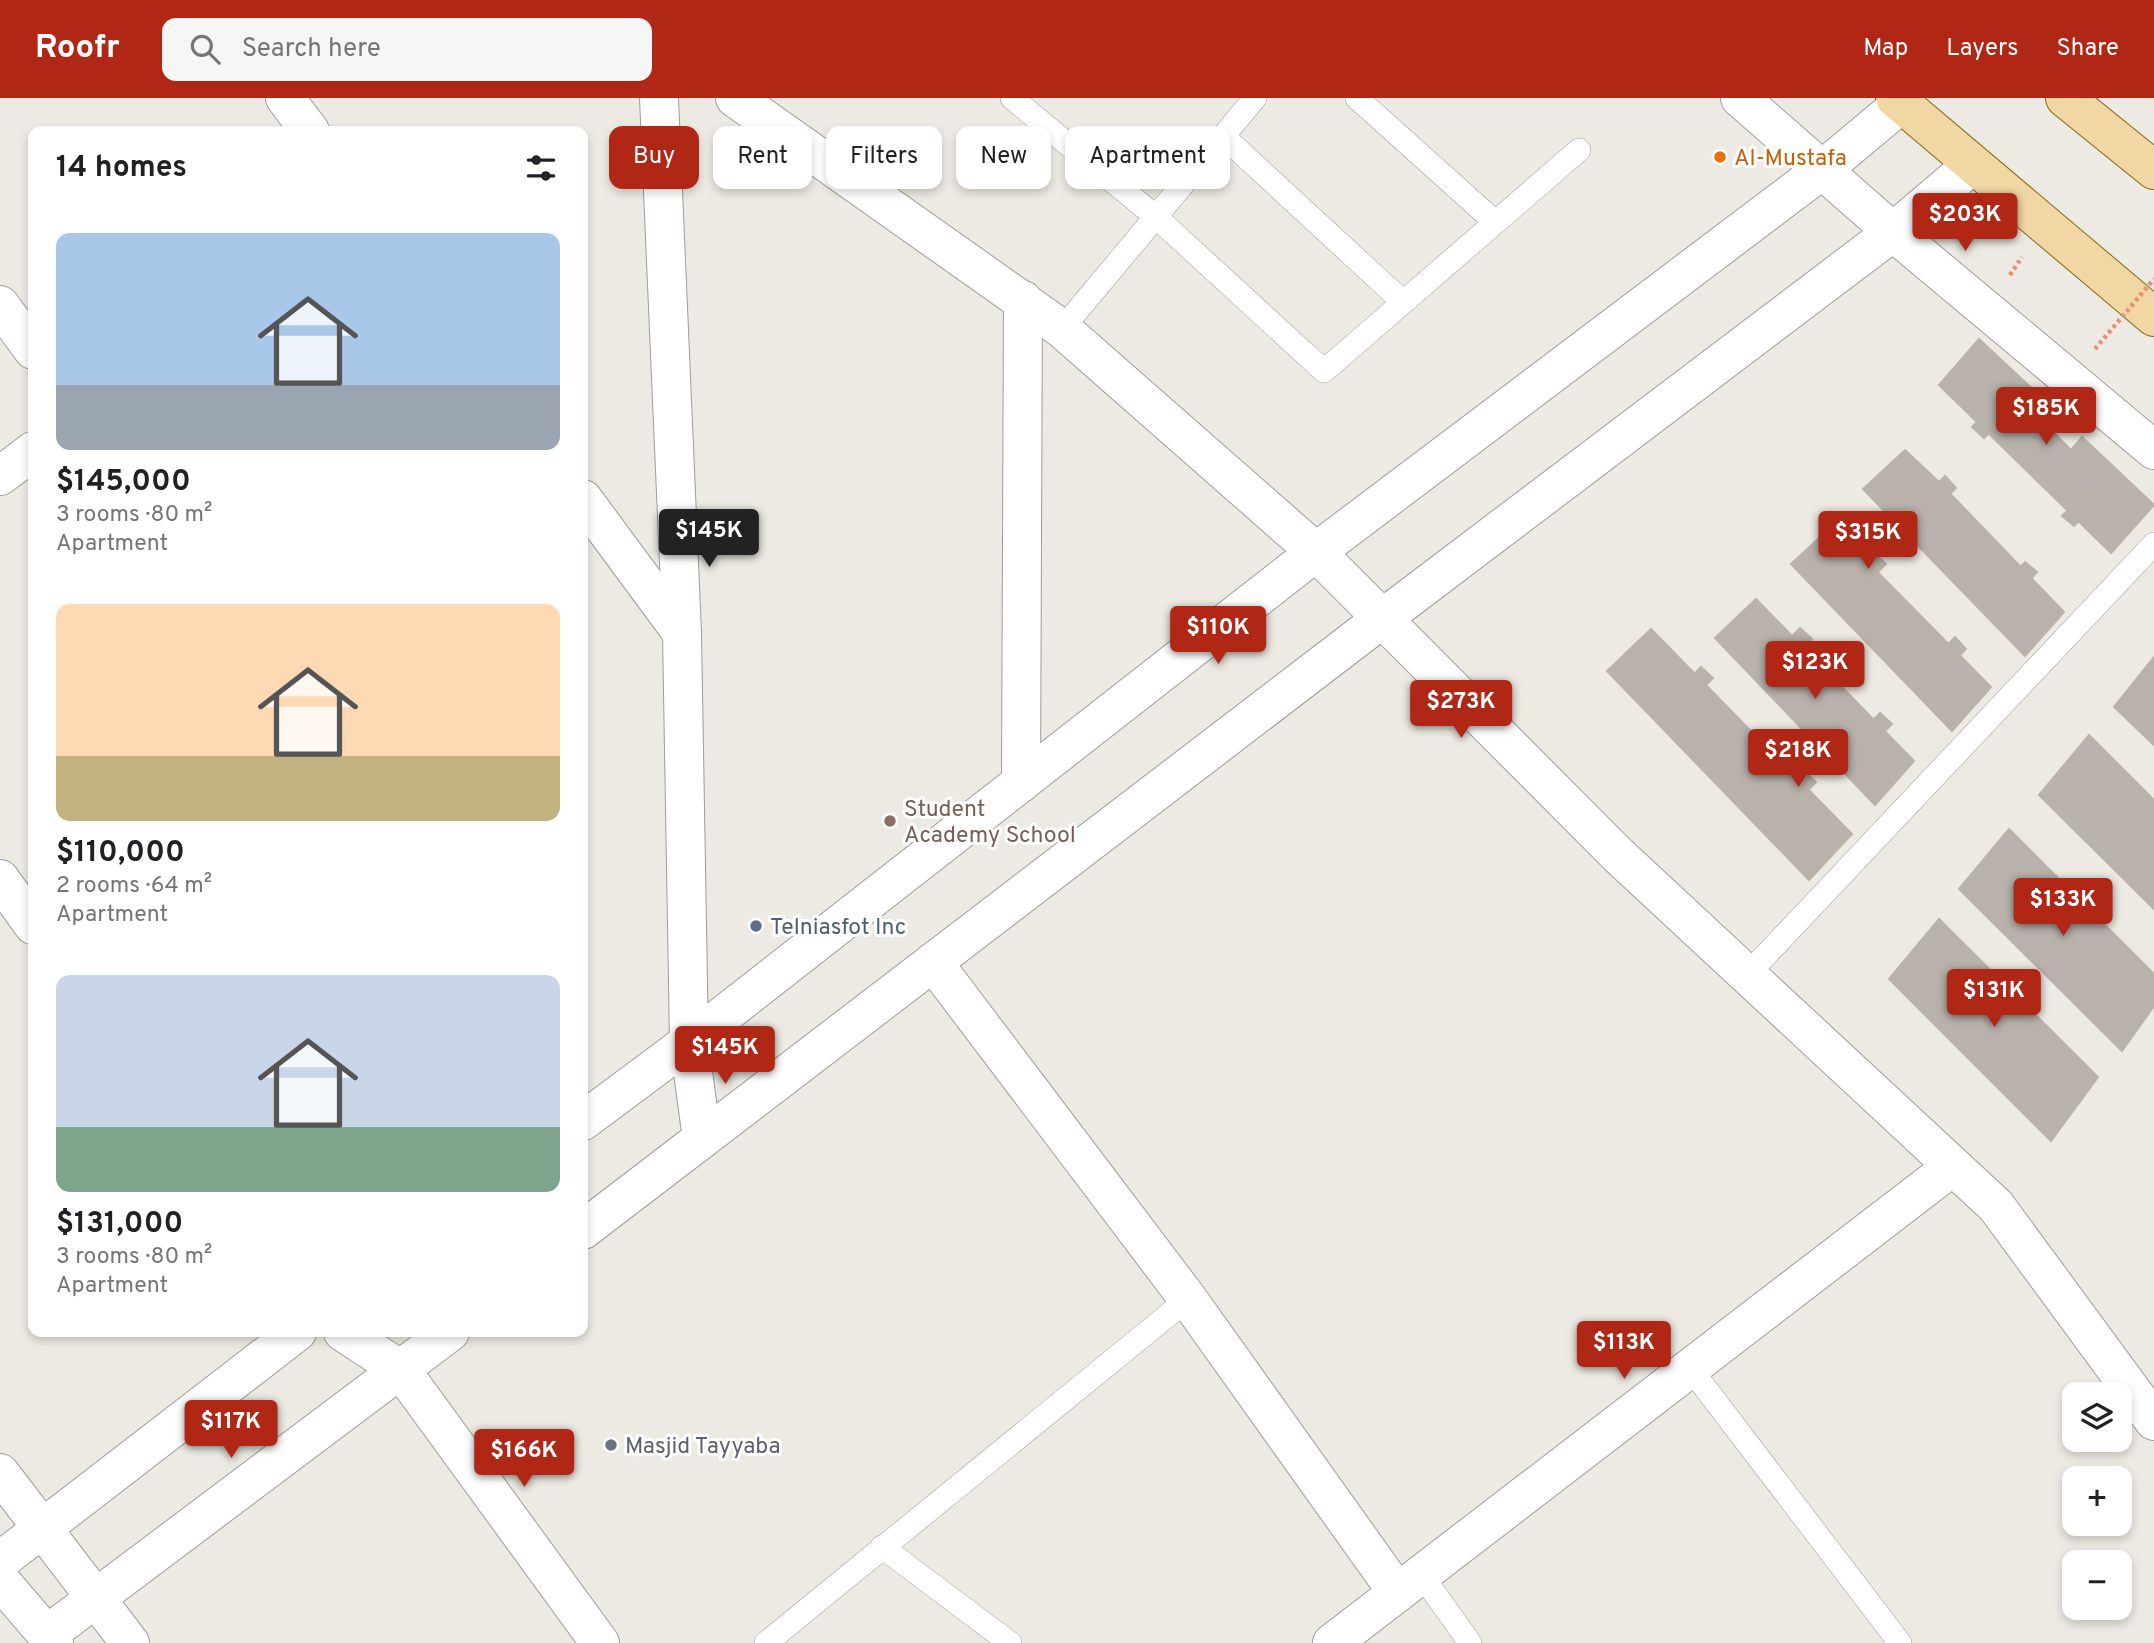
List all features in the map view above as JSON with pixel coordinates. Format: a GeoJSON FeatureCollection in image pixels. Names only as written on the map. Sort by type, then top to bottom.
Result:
{"type":"FeatureCollection","features":[{"type":"Feature","properties":{"kind":"main road"},"geometry":{"type":"LineString","coordinates":[[2065,98],[2154,170]]}},
{"type":"Feature","properties":{"kind":"main road"},"geometry":{"type":"LineString","coordinates":[[1898,101],[2154,317]]}},
{"type":"Feature","properties":{"kind":"street"},"geometry":{"type":"LineString","coordinates":[[285,98],[306,126]]}},
{"type":"Feature","properties":{"kind":"street"},"geometry":{"type":"LineString","coordinates":[[659,98],[682,633],[690,1042],[702,1139]]}},
{"type":"Feature","properties":{"kind":"street"},"geometry":{"type":"LineString","coordinates":[[735,98],[1062,329],[1316,552],[1618,855],[1996,1206],[2154,1421]]}},
{"type":"Feature","properties":{"kind":"street"},"geometry":{"type":"LineString","coordinates":[[1740,98],[1893,232],[2154,450]]}},
{"type":"Feature","properties":{"kind":"street"},"geometry":{"type":"LineString","coordinates":[[589,1104],[690,1042],[1316,552],[1822,170],[1898,101]]}},
{"type":"Feature","properties":{"kind":"street"},"geometry":{"type":"LineString","coordinates":[[588,1226],[1382,618],[1893,232],[1972,165]]}},
{"type":"Feature","properties":{"kind":"street"},"geometry":{"type":"LineString","coordinates":[[1021,783],[1023,300]]}},
{"type":"Feature","properties":{"kind":"street"},"geometry":{"type":"LineString","coordinates":[[0,305],[28,343]]}},
{"type":"Feature","properties":{"kind":"street"},"geometry":{"type":"LineString","coordinates":[[0,476],[28,455]]}},
{"type":"Feature","properties":{"kind":"street"},"geometry":{"type":"LineString","coordinates":[[588,506],[682,633]]}},
{"type":"Feature","properties":{"kind":"street"},"geometry":{"type":"LineString","coordinates":[[0,879],[28,918]]}},
{"type":"Feature","properties":{"kind":"street"},"geometry":{"type":"LineString","coordinates":[[933,962],[1188,1299],[1409,1583]]}},
{"type":"Feature","properties":{"kind":"street"},"geometry":{"type":"LineString","coordinates":[[1332,1643],[1952,1167]]}},
{"type":"Feature","properties":{"kind":"street"},"geometry":{"type":"LineString","coordinates":[[0,1561],[291,1337]]}},
{"type":"Feature","properties":{"kind":"street"},"geometry":{"type":"LineString","coordinates":[[351,1337],[401,1370],[600,1643]]}},
{"type":"Feature","properties":{"kind":"street"},"geometry":{"type":"LineString","coordinates":[[0,1580],[51,1639],[97,1598],[444,1337]]}},
{"type":"Feature","properties":{"kind":"street"},"geometry":{"type":"LineString","coordinates":[[0,1473],[130,1643]]}},
{"type":"Feature","properties":{"kind":"lane"},"geometry":{"type":"LineString","coordinates":[[1012,98],[1156,217],[1324,371],[1579,150]]}},
{"type":"Feature","properties":{"kind":"lane"},"geometry":{"type":"LineString","coordinates":[[1230,128],[1255,98]]}},
{"type":"Feature","properties":{"kind":"lane"},"geometry":{"type":"LineString","coordinates":[[1357,98],[1495,222]]}},
{"type":"Feature","properties":{"kind":"lane"},"geometry":{"type":"LineString","coordinates":[[1230,142],[1403,302]]}},
{"type":"Feature","properties":{"kind":"lane"},"geometry":{"type":"LineString","coordinates":[[1062,329],[1179,189]]}},
{"type":"Feature","properties":{"kind":"lane"},"geometry":{"type":"LineString","coordinates":[[1747,975],[2154,544]]}},
{"type":"Feature","properties":{"kind":"lane"},"geometry":{"type":"LineString","coordinates":[[765,1643],[1188,1299]]}},
{"type":"Feature","properties":{"kind":"lane"},"geometry":{"type":"LineString","coordinates":[[1690,1368],[1900,1643]]}},
{"type":"Feature","properties":{"kind":"lane"},"geometry":{"type":"LineString","coordinates":[[883,1547],[1010,1643]]}},
{"type":"Feature","properties":{"kind":"lane"},"geometry":{"type":"LineString","coordinates":[[1409,1583],[1471,1643]]}},
{"type":"Feature","properties":{"kind":"path"},"geometry":{"type":"LineString","coordinates":[[2095,349],[2154,279]]}},
{"type":"Feature","properties":{"kind":"building"},"geometry":{"type":"Polygon","coordinates":[[[1979,339],[2056,411],[2046,425],[2071,450],[2082,437],[2154,505],[2111,553],[1939,385],[1979,339]]]}},
{"type":"Feature","properties":{"kind":"building"},"geometry":{"type":"Polygon","coordinates":[[[1997,403],[2008,413],[1984,438],[1972,427],[1997,403]]]}},
{"type":"Feature","properties":{"kind":"building"},"geometry":{"type":"Polygon","coordinates":[[[1905,450],[2064,612],[2025,656],[1863,489],[1905,450]]]}},
{"type":"Feature","properties":{"kind":"building"},"geometry":{"type":"Polygon","coordinates":[[[1945,476],[1956,488],[1931,513],[1920,502],[1945,476]]]}},
{"type":"Feature","properties":{"kind":"building"},"geometry":{"type":"Polygon","coordinates":[[[2087,490],[2098,501],[2074,526],[2062,516],[2087,490]]]}},
{"type":"Feature","properties":{"kind":"building"},"geometry":{"type":"Polygon","coordinates":[[[1832,526],[1991,687],[1952,731],[1791,564],[1832,526]]]}},
{"type":"Feature","properties":{"kind":"building"},"geometry":{"type":"Polygon","coordinates":[[[1874,553],[1886,564],[1861,589],[1850,578],[1874,553]]]}},
{"type":"Feature","properties":{"kind":"building"},"geometry":{"type":"Polygon","coordinates":[[[2025,562],[2037,572],[2013,598],[2001,587],[2025,562]]]}},
{"type":"Feature","properties":{"kind":"building"},"geometry":{"type":"Polygon","coordinates":[[[1756,599],[1914,761],[1875,805],[1715,638],[1756,599]]]}},
{"type":"Feature","properties":{"kind":"building"},"geometry":{"type":"Polygon","coordinates":[[[1800,628],[1812,639],[1787,664],[1776,653],[1800,628]]]}},
{"type":"Feature","properties":{"kind":"building"},"geometry":{"type":"Polygon","coordinates":[[[1651,629],[1852,834],[1809,880],[1607,671],[1651,629]]]}},
{"type":"Feature","properties":{"kind":"building"},"geometry":{"type":"Polygon","coordinates":[[[1955,637],[1966,649],[1942,674],[1930,663],[1955,637]]]}},
{"type":"Feature","properties":{"kind":"building"},"geometry":{"type":"Polygon","coordinates":[[[2154,657],[2154,745],[2114,707],[2154,657]]]}},
{"type":"Feature","properties":{"kind":"building"},"geometry":{"type":"Polygon","coordinates":[[[1701,667],[1713,678],[1688,703],[1677,692],[1701,667]]]}},
{"type":"Feature","properties":{"kind":"building"},"geometry":{"type":"Polygon","coordinates":[[[1880,713],[1892,724],[1867,749],[1856,738],[1880,713]]]}},
{"type":"Feature","properties":{"kind":"building"},"geometry":{"type":"Polygon","coordinates":[[[2089,735],[2154,800],[2154,909],[2039,795],[2089,735]]]}},
{"type":"Feature","properties":{"kind":"building"},"geometry":{"type":"Polygon","coordinates":[[[1804,771],[1816,782],[1792,807],[1780,796],[1804,771]]]}},
{"type":"Feature","properties":{"kind":"building"},"geometry":{"type":"Polygon","coordinates":[[[2009,829],[2154,974],[2154,1006],[2122,1051],[1959,889],[2009,829]]]}},
{"type":"Feature","properties":{"kind":"building"},"geometry":{"type":"Polygon","coordinates":[[[1939,919],[2098,1077],[2051,1141],[1889,979],[1939,919]]]}},
{"type":"Feature","properties":{"kind":"place","name":"Al-Mustafa"},"geometry":{"type":"Point","coordinates":[1720,157]}},
{"type":"Feature","properties":{"kind":"place","name":"Student Academy School"},"geometry":{"type":"Point","coordinates":[890,821]}},
{"type":"Feature","properties":{"kind":"place","name":"Telniasfot Inc"},"geometry":{"type":"Point","coordinates":[756,926]}},
{"type":"Feature","properties":{"kind":"place","name":"Masjid Tayyaba"},"geometry":{"type":"Point","coordinates":[611,1445]}}]}
